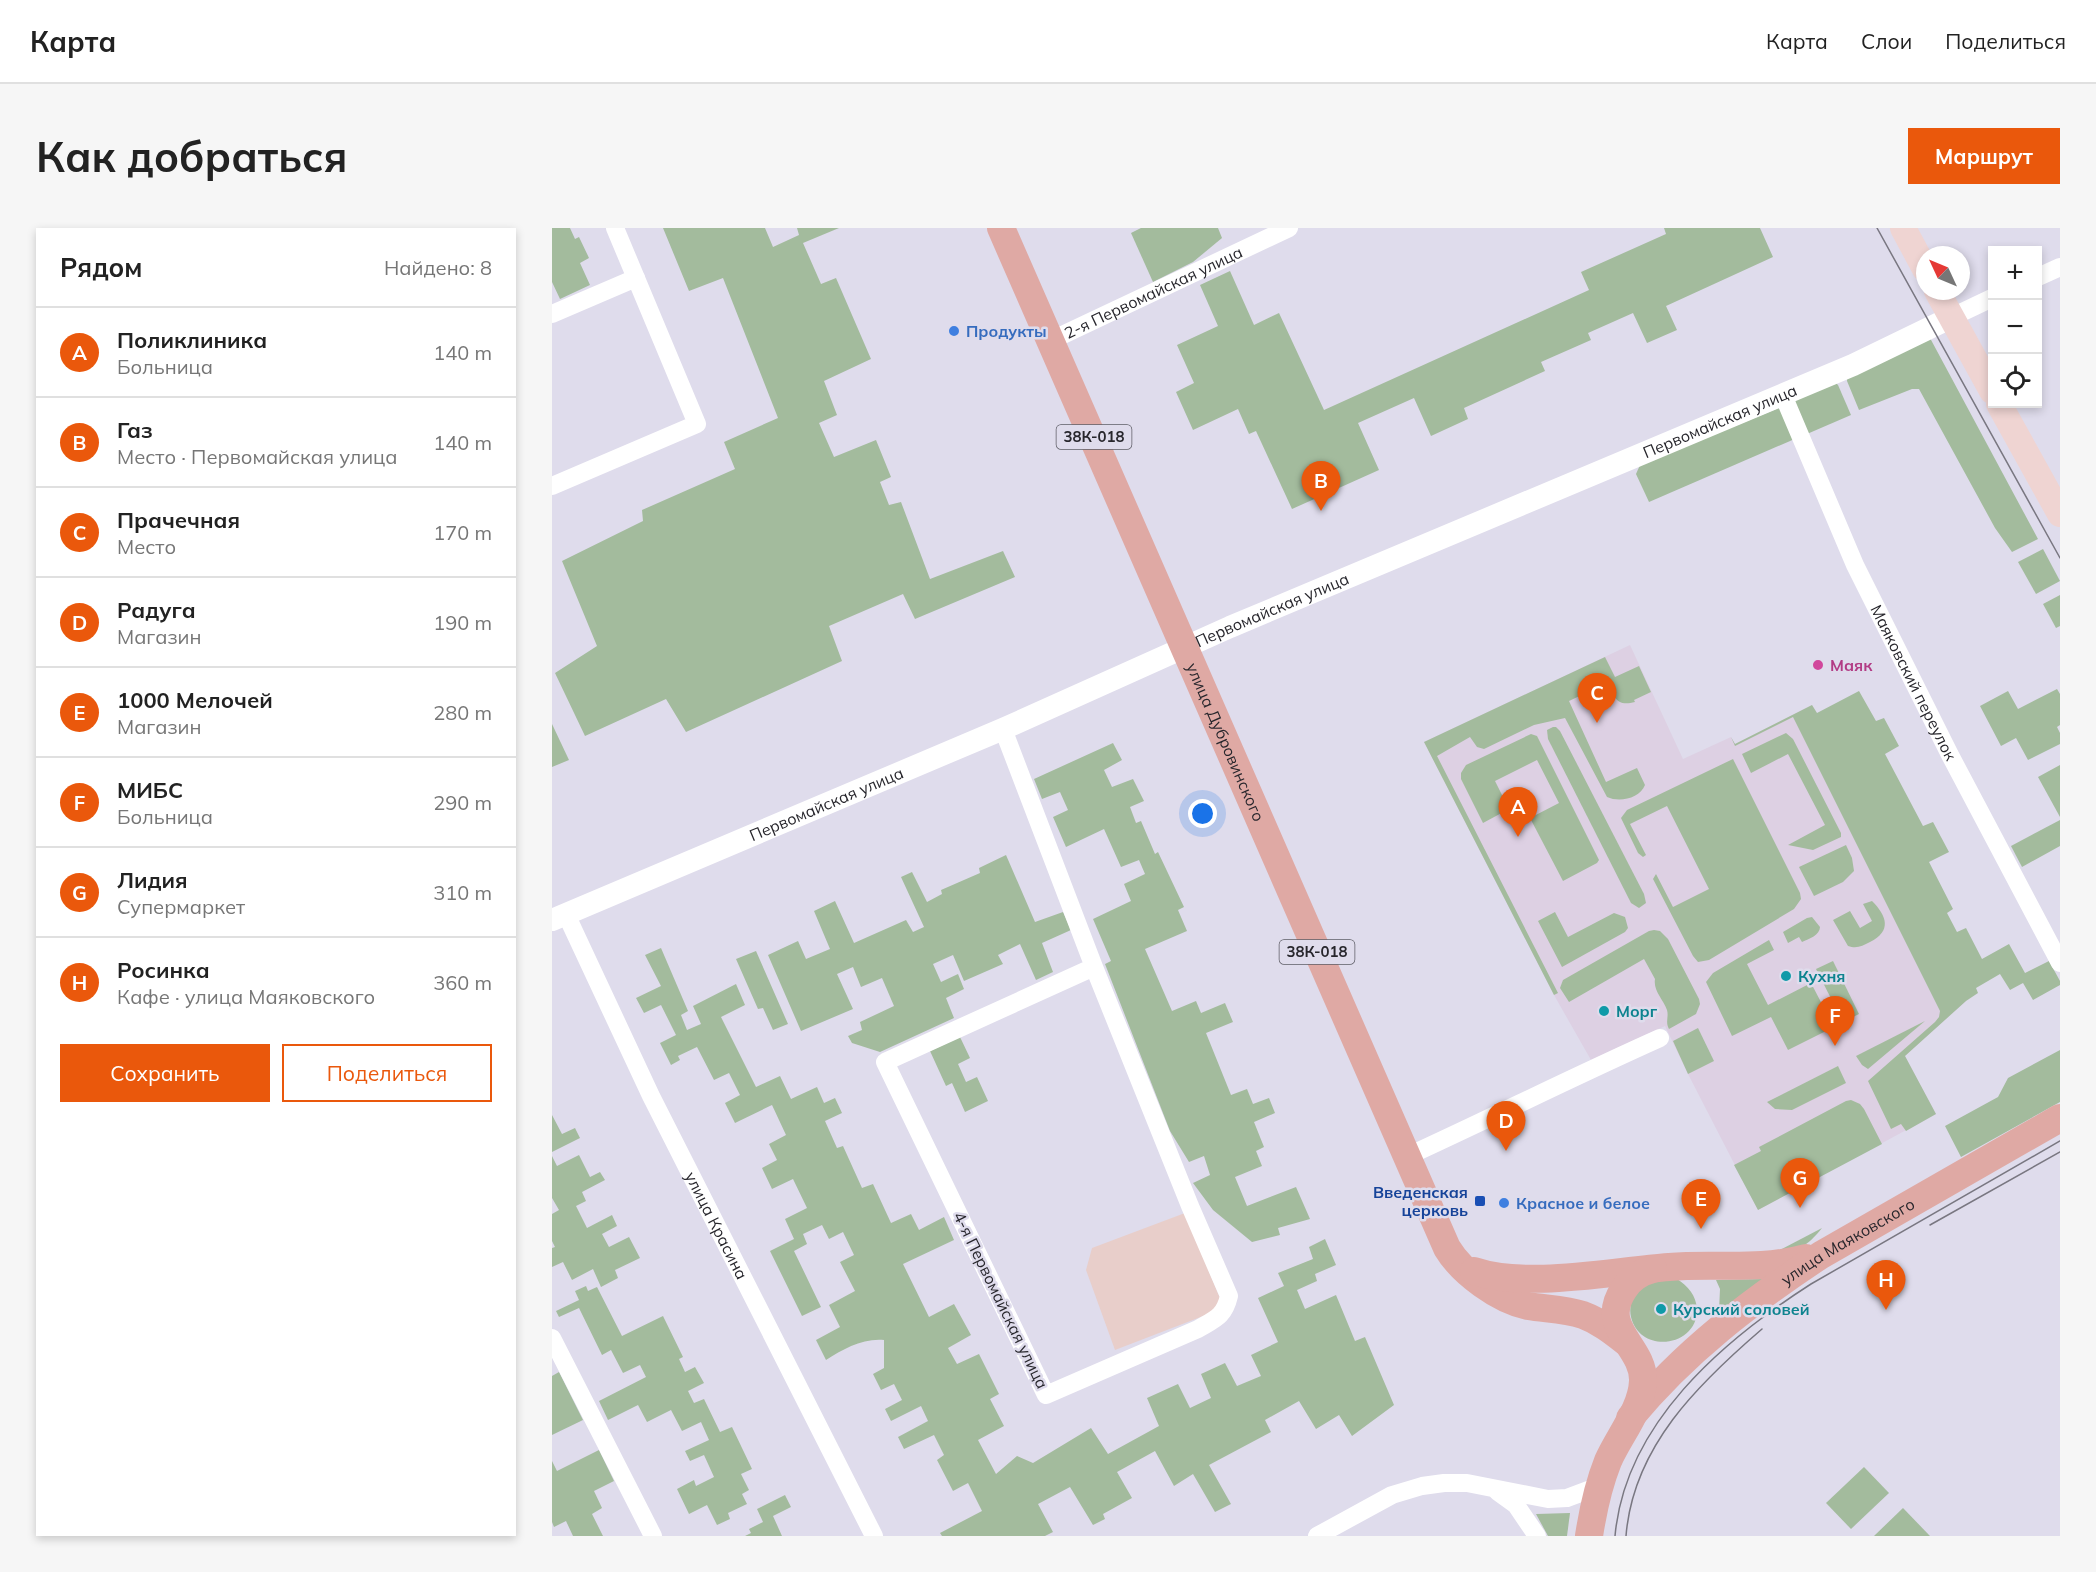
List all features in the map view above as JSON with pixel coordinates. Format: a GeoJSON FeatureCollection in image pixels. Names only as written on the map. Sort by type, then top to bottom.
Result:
{"type":"FeatureCollection","features":[{"type":"Feature","properties":{"kind":"main road","name":"улица Дубровинского"},"geometry":{"type":"LineString","coordinates":[[1001,228],[1052,340],[1406,1157],[1452,1257]]}},
{"type":"Feature","properties":{"kind":"main road"},"geometry":{"type":"LineString","coordinates":[[1903,228],[1916,252]]}},
{"type":"Feature","properties":{"kind":"main road"},"geometry":{"type":"LineString","coordinates":[[1942,300],[1988,384]]}},
{"type":"Feature","properties":{"kind":"main road"},"geometry":{"type":"LineString","coordinates":[[2001,408],[2060,514]]}},
{"type":"Feature","properties":{"kind":"main road","name":"улица Маяковского"},"geometry":{"type":"LineString","coordinates":[[1630,1418],[1657,1386],[1709,1337],[1755,1300],[1821,1255],[2060,1118]]}},
{"type":"Feature","properties":{"kind":"main road"},"geometry":{"type":"LineString","coordinates":[[1452,1257],[1462,1266],[1472,1270],[1508,1278],[1569,1276],[1655,1268],[1743,1267],[1782,1264],[1821,1255]]}},
{"type":"Feature","properties":{"kind":"main road"},"geometry":{"type":"LineString","coordinates":[[1452,1257],[1472,1276],[1506,1298],[1526,1305],[1583,1315],[1609,1329],[1626,1342]]}},
{"type":"Feature","properties":{"kind":"main road"},"geometry":{"type":"LineString","coordinates":[[1589,1536],[1599,1486],[1609,1460],[1637,1405],[1643,1383],[1639,1362],[1620,1333],[1615,1318],[1618,1302],[1628,1284],[1636,1276],[1655,1268]]}},
{"type":"Feature","properties":{"kind":"street"},"geometry":{"type":"LineString","coordinates":[[552,486],[697,424],[615,228]]}},
{"type":"Feature","properties":{"kind":"street","name":"2-я Первомайская улица"},"geometry":{"type":"LineString","coordinates":[[1052,340],[1289,228]]}},
{"type":"Feature","properties":{"kind":"street"},"geometry":{"type":"LineString","coordinates":[[2042,275],[2060,267]]}},
{"type":"Feature","properties":{"kind":"street"},"geometry":{"type":"LineString","coordinates":[[552,314],[636,278]]}},
{"type":"Feature","properties":{"kind":"street","name":"Первомайская улица"},"geometry":{"type":"LineString","coordinates":[[559,917],[1003,729],[1185,647],[1853,365],[1988,300]]}},
{"type":"Feature","properties":{"kind":"street","name":"Маяковский переулок"},"geometry":{"type":"LineString","coordinates":[[1783,395],[1855,565],[1950,755],[2060,963]]}},
{"type":"Feature","properties":{"kind":"street","name":"4-я Первомайская улица"},"geometry":{"type":"LineString","coordinates":[[1003,729],[1094,967],[1229,1296],[1221,1316],[1198,1329],[1046,1395],[885,1062],[1094,967]]}},
{"type":"Feature","properties":{"kind":"street","name":"улица Красина"},"geometry":{"type":"LineString","coordinates":[[559,917],[874,1536]]}},
{"type":"Feature","properties":{"kind":"street"},"geometry":{"type":"LineString","coordinates":[[1406,1157],[1660,1038]]}},
{"type":"Feature","properties":{"kind":"street"},"geometry":{"type":"LineString","coordinates":[[552,1338],[653,1536]]}},
{"type":"Feature","properties":{"kind":"street"},"geometry":{"type":"LineString","coordinates":[[1317,1536],[1392,1495],[1444,1483],[1467,1483],[1548,1499],[1567,1498],[1599,1486]]}},
{"type":"Feature","properties":{"kind":"street"},"geometry":{"type":"LineString","coordinates":[[1488,1487],[1516,1505],[1537,1536]]}},
{"type":"Feature","properties":{"kind":"shaded area"},"geometry":{"type":"Polygon","coordinates":[[[1630,645],[1683,759],[1731,737],[1735,744],[1812,705],[1966,1001],[1905,1056],[1936,1114],[1758,1210],[1665,1026],[1591,1060],[1554,995],[1424,742],[1630,645]]]}},
{"type":"Feature","properties":{"kind":"shaded area"},"geometry":{"type":"Polygon","coordinates":[[[1185,1213],[1224,1308],[1115,1350],[1086,1270],[1092,1248],[1185,1213]]]}},
{"type":"Feature","properties":{"kind":"green space"},"geometry":{"type":"Polygon","coordinates":[[[552,228],[570,228],[575,239],[579,237],[589,258],[580,263],[590,285],[560,299],[552,282],[552,228]]]}},
{"type":"Feature","properties":{"kind":"green space"},"geometry":{"type":"Polygon","coordinates":[[[663,228],[765,228],[773,247],[799,235],[797,228],[839,228],[803,243],[821,284],[836,278],[871,359],[824,381],[837,415],[819,423],[834,457],[876,440],[891,477],[880,482],[889,505],[901,502],[930,579],[1003,551],[1015,577],[915,619],[903,594],[829,626],[842,661],[686,732],[666,699],[585,736],[555,673],[597,646],[562,561],[643,521],[642,510],[735,469],[724,442],[778,418],[723,278],[689,291],[663,228]]]}},
{"type":"Feature","properties":{"kind":"green space"},"geometry":{"type":"Polygon","coordinates":[[[1141,228],[1218,228],[1222,238],[1193,262],[1153,282],[1131,233],[1141,228]]]}},
{"type":"Feature","properties":{"kind":"green space"},"geometry":{"type":"Polygon","coordinates":[[[1664,228],[1760,228],[1773,257],[1666,306],[1677,330],[1647,343],[1633,313],[1588,333],[1591,340],[1541,362],[1545,371],[1464,408],[1468,419],[1431,436],[1414,398],[1358,423],[1379,470],[1292,509],[1256,431],[1249,434],[1238,409],[1193,430],[1176,392],[1194,383],[1177,345],[1218,326],[1200,285],[1230,271],[1254,325],[1279,313],[1324,410],[1589,290],[1581,272],[1666,234],[1664,228]]]}},
{"type":"Feature","properties":{"kind":"green space"},"geometry":{"type":"Polygon","coordinates":[[[1930,338],[2038,539],[2012,552],[1995,528],[1919,389],[1912,389],[1859,410],[1847,381],[1847,376],[1930,338]]]}},
{"type":"Feature","properties":{"kind":"green space"},"geometry":{"type":"Polygon","coordinates":[[[1835,382],[1851,415],[1807,434],[1794,404],[1796,399],[1835,382]]]}},
{"type":"Feature","properties":{"kind":"green space"},"geometry":{"type":"Polygon","coordinates":[[[1781,407],[1797,438],[1649,502],[1636,474],[1640,465],[1781,407]]]}},
{"type":"Feature","properties":{"kind":"green space"},"geometry":{"type":"Polygon","coordinates":[[[2043,549],[2060,581],[2036,594],[2018,562],[2043,549]]]}},
{"type":"Feature","properties":{"kind":"green space"},"geometry":{"type":"Polygon","coordinates":[[[2060,595],[2060,626],[2056,628],[2043,604],[2060,595]]]}},
{"type":"Feature","properties":{"kind":"green space"},"geometry":{"type":"Polygon","coordinates":[[[1605,657],[1615,677],[1639,666],[1651,692],[1634,700],[1635,702],[1624,703],[1617,700],[1607,683],[1569,701],[1606,782],[1637,768],[1645,785],[1634,796],[1623,799],[1607,797],[1565,718],[1534,725],[1484,749],[1477,747],[1470,737],[1437,756],[1558,993],[1554,995],[1424,742],[1605,657]]]}},
{"type":"Feature","properties":{"kind":"green space"},"geometry":{"type":"Polygon","coordinates":[[[2057,689],[2060,694],[2060,725],[2057,727],[2060,733],[2060,744],[2028,760],[2016,738],[2001,746],[1980,706],[2008,691],[2018,709],[2057,689]]]}},
{"type":"Feature","properties":{"kind":"green space"},"geometry":{"type":"Polygon","coordinates":[[[1859,691],[1876,721],[1884,718],[1899,746],[1885,754],[1923,826],[1933,822],[1949,852],[1929,862],[1953,909],[1947,913],[1957,932],[1966,928],[1982,959],[2009,944],[2025,973],[2049,961],[2060,981],[2060,985],[2033,1000],[2023,983],[2010,990],[2000,974],[1976,988],[1978,993],[1905,1056],[1936,1114],[1906,1131],[1901,1124],[1891,1129],[1868,1081],[1935,1022],[1940,1011],[1793,717],[1735,746],[1731,737],[1735,744],[1812,705],[1817,713],[1859,691]]]}},
{"type":"Feature","properties":{"kind":"green space"},"geometry":{"type":"Polygon","coordinates":[[[552,724],[569,760],[552,767],[552,724]]]}},
{"type":"Feature","properties":{"kind":"green space"},"geometry":{"type":"Polygon","coordinates":[[[1553,727],[1560,731],[1644,894],[1646,903],[1639,908],[1631,903],[1548,739],[1547,730],[1553,727]]]}},
{"type":"Feature","properties":{"kind":"green space"},"geometry":{"type":"Polygon","coordinates":[[[1786,733],[1793,739],[1841,833],[1841,837],[1813,850],[1788,845],[1825,825],[1788,754],[1751,773],[1742,754],[1786,733]]]}},
{"type":"Feature","properties":{"kind":"green space"},"geometry":{"type":"Polygon","coordinates":[[[1531,734],[1537,736],[1599,860],[1563,881],[1530,818],[1559,803],[1537,760],[1495,781],[1509,809],[1483,823],[1461,779],[1461,773],[1466,765],[1531,734]]]}},
{"type":"Feature","properties":{"kind":"green space"},"geometry":{"type":"Polygon","coordinates":[[[1113,743],[1122,760],[1104,770],[1112,787],[1133,779],[1144,801],[1130,807],[1136,823],[1141,821],[1155,854],[1158,852],[1184,907],[1178,910],[1187,931],[1145,949],[1172,1011],[1196,1001],[1201,1013],[1225,1003],[1233,1022],[1206,1033],[1231,1095],[1247,1089],[1253,1104],[1269,1098],[1275,1113],[1254,1122],[1264,1147],[1256,1151],[1262,1166],[1235,1177],[1247,1206],[1296,1187],[1310,1219],[1278,1228],[1280,1235],[1252,1242],[1213,1210],[1193,1183],[1210,1175],[1204,1156],[1189,1162],[1170,1131],[1105,964],[1111,961],[1093,919],[1131,901],[1124,884],[1145,874],[1139,860],[1121,867],[1104,829],[1066,847],[1053,817],[1068,810],[1060,792],[1042,799],[1034,779],[1113,743]]]}},
{"type":"Feature","properties":{"kind":"green space"},"geometry":{"type":"Polygon","coordinates":[[[1733,759],[1801,899],[1794,909],[1709,960],[1698,962],[1653,879],[1656,874],[1673,907],[1709,889],[1667,806],[1630,824],[1646,855],[1643,857],[1638,853],[1621,818],[1627,810],[1733,759]]]}},
{"type":"Feature","properties":{"kind":"green space"},"geometry":{"type":"Polygon","coordinates":[[[2060,765],[2060,817],[2038,777],[2060,765]]]}},
{"type":"Feature","properties":{"kind":"green space"},"geometry":{"type":"Polygon","coordinates":[[[2060,820],[2060,846],[2022,867],[2011,846],[2060,820]]]}},
{"type":"Feature","properties":{"kind":"green space"},"geometry":{"type":"Polygon","coordinates":[[[1846,845],[1852,858],[1854,871],[1843,882],[1814,896],[1799,867],[1846,845]]]}},
{"type":"Feature","properties":{"kind":"green space"},"geometry":{"type":"Polygon","coordinates":[[[1006,855],[1035,922],[1063,912],[1071,930],[1042,943],[1053,972],[1036,980],[1020,944],[998,955],[1003,964],[964,981],[953,955],[933,964],[941,982],[958,974],[964,989],[946,998],[954,1018],[880,1052],[852,1043],[848,1036],[862,1030],[860,1022],[894,1006],[882,978],[861,987],[853,967],[837,974],[853,1009],[801,1031],[768,955],[798,941],[806,959],[830,949],[814,911],[835,901],[854,943],[906,920],[913,932],[924,927],[901,877],[912,872],[927,902],[942,894],[941,890],[980,873],[979,868],[1006,855]]]}},
{"type":"Feature","properties":{"kind":"green space"},"geometry":{"type":"Polygon","coordinates":[[[1872,901],[1884,918],[1882,933],[1862,946],[1848,946],[1833,920],[1850,911],[1860,928],[1872,921],[1863,904],[1872,901]]]}},
{"type":"Feature","properties":{"kind":"green space"},"geometry":{"type":"Polygon","coordinates":[[[1555,912],[1568,937],[1614,913],[1625,917],[1628,928],[1625,932],[1562,967],[1538,921],[1555,912]]]}},
{"type":"Feature","properties":{"kind":"green space"},"geometry":{"type":"Polygon","coordinates":[[[1812,917],[1820,930],[1802,942],[1799,937],[1788,943],[1783,932],[1812,917]]]}},
{"type":"Feature","properties":{"kind":"green space"},"geometry":{"type":"Polygon","coordinates":[[[1654,930],[1660,931],[1668,939],[1699,999],[1700,1004],[1696,1014],[1669,1029],[1667,1010],[1657,991],[1655,979],[1644,959],[1569,1002],[1560,988],[1563,980],[1654,930]]]}},
{"type":"Feature","properties":{"kind":"green space"},"geometry":{"type":"Polygon","coordinates":[[[1769,940],[1774,950],[1747,964],[1768,1005],[1811,983],[1834,1027],[1788,1050],[1771,1017],[1732,1036],[1706,982],[1713,973],[1769,940]]]}},
{"type":"Feature","properties":{"kind":"green space"},"geometry":{"type":"Polygon","coordinates":[[[661,948],[688,1011],[681,1015],[687,1030],[701,1024],[693,1006],[736,984],[745,1005],[721,1017],[756,1087],[780,1076],[791,1099],[817,1087],[824,1103],[835,1098],[842,1113],[825,1121],[837,1148],[843,1146],[862,1188],[873,1184],[891,1223],[911,1214],[919,1230],[944,1217],[954,1240],[903,1264],[929,1317],[954,1304],[971,1335],[948,1348],[957,1364],[979,1354],[999,1394],[990,1399],[1004,1426],[978,1440],[996,1474],[1017,1456],[1033,1463],[1091,1428],[1108,1454],[1159,1426],[1147,1398],[1178,1384],[1190,1408],[1211,1398],[1201,1374],[1225,1363],[1237,1386],[1261,1376],[1251,1355],[1278,1342],[1258,1298],[1284,1286],[1278,1273],[1313,1259],[1309,1247],[1325,1239],[1336,1265],[1315,1274],[1317,1281],[1297,1290],[1305,1309],[1336,1295],[1355,1341],[1365,1337],[1394,1405],[1352,1436],[1339,1415],[1316,1429],[1299,1401],[1265,1420],[1271,1432],[1209,1465],[1231,1504],[1215,1512],[1193,1474],[1174,1486],[1155,1451],[1117,1472],[1132,1498],[1103,1514],[1105,1519],[1093,1525],[1070,1487],[1038,1504],[1053,1532],[1045,1536],[942,1536],[940,1533],[982,1511],[968,1483],[953,1491],[937,1460],[944,1455],[934,1435],[904,1449],[898,1437],[928,1421],[921,1406],[891,1421],[885,1409],[902,1400],[894,1384],[881,1390],[873,1374],[884,1368],[884,1340],[868,1341],[846,1348],[826,1360],[816,1340],[840,1327],[829,1305],[855,1291],[840,1262],[854,1255],[843,1232],[829,1239],[822,1225],[803,1234],[807,1244],[794,1251],[821,1307],[802,1316],[770,1251],[794,1239],[785,1219],[807,1208],[793,1179],[772,1189],[762,1168],[777,1160],[769,1144],[786,1135],[772,1105],[735,1123],[725,1103],[740,1095],[729,1073],[714,1080],[697,1047],[678,1056],[680,1060],[671,1065],[660,1043],[676,1035],[661,1005],[644,1013],[636,998],[661,986],[645,955],[661,948]]]}},
{"type":"Feature","properties":{"kind":"green space"},"geometry":{"type":"Polygon","coordinates":[[[756,951],[788,1024],[773,1030],[763,1008],[758,1009],[736,959],[756,951]]]}},
{"type":"Feature","properties":{"kind":"green space"},"geometry":{"type":"Polygon","coordinates":[[[1833,961],[1859,1014],[1843,1022],[1816,969],[1833,961]]]}},
{"type":"Feature","properties":{"kind":"green space"},"geometry":{"type":"Polygon","coordinates":[[[1925,1021],[1868,1069],[1856,1056],[1925,1021]]]}},
{"type":"Feature","properties":{"kind":"green space"},"geometry":{"type":"Polygon","coordinates":[[[1698,1028],[1714,1061],[1688,1074],[1673,1041],[1698,1028]]]}},
{"type":"Feature","properties":{"kind":"green space"},"geometry":{"type":"Polygon","coordinates":[[[960,1037],[970,1058],[958,1064],[966,1082],[977,1077],[988,1101],[965,1112],[952,1083],[946,1086],[930,1051],[960,1037]]]}},
{"type":"Feature","properties":{"kind":"green space"},"geometry":{"type":"Polygon","coordinates":[[[2060,1050],[2060,1102],[1961,1157],[1945,1126],[1998,1097],[2008,1078],[2060,1050]]]}},
{"type":"Feature","properties":{"kind":"green space"},"geometry":{"type":"Polygon","coordinates":[[[1838,1066],[1846,1083],[1792,1110],[1775,1109],[1767,1102],[1838,1066]]]}},
{"type":"Feature","properties":{"kind":"green space"},"geometry":{"type":"Polygon","coordinates":[[[1851,1100],[1860,1104],[1864,1109],[1882,1144],[1758,1210],[1734,1165],[1761,1151],[1759,1147],[1851,1100]]]}},
{"type":"Feature","properties":{"kind":"green space"},"geometry":{"type":"Polygon","coordinates":[[[552,1115],[562,1134],[575,1128],[580,1138],[552,1152],[552,1115]]]}},
{"type":"Feature","properties":{"kind":"green space"},"geometry":{"type":"Polygon","coordinates":[[[579,1155],[590,1177],[600,1172],[605,1180],[582,1192],[586,1201],[576,1206],[587,1228],[612,1215],[617,1226],[602,1234],[609,1247],[629,1237],[640,1258],[615,1270],[618,1278],[601,1287],[593,1269],[572,1280],[563,1262],[552,1267],[552,1248],[555,1247],[552,1241],[552,1214],[559,1210],[552,1198],[552,1156],[557,1166],[579,1155]]]}},
{"type":"Feature","properties":{"kind":"green space"},"geometry":{"type":"Polygon","coordinates":[[[1822,1228],[1802,1247],[1790,1252],[1776,1252],[1822,1228]]]}},
{"type":"Feature","properties":{"kind":"green space"},"geometry":{"type":"Polygon","coordinates":[[[1677,1279],[1688,1288],[1695,1299],[1697,1309],[1695,1322],[1688,1332],[1668,1342],[1645,1337],[1636,1329],[1631,1317],[1632,1301],[1643,1283],[1677,1279]]]}},
{"type":"Feature","properties":{"kind":"green space"},"geometry":{"type":"Polygon","coordinates":[[[1764,1279],[1719,1311],[1720,1289],[1716,1280],[1764,1279]]]}},
{"type":"Feature","properties":{"kind":"green space"},"geometry":{"type":"Polygon","coordinates":[[[586,1286],[588,1291],[597,1287],[622,1336],[663,1316],[683,1357],[679,1359],[685,1372],[695,1367],[704,1383],[688,1391],[694,1403],[704,1399],[720,1432],[732,1427],[752,1469],[741,1474],[749,1490],[742,1494],[747,1504],[728,1513],[730,1519],[717,1525],[707,1505],[689,1514],[677,1489],[694,1480],[696,1486],[714,1477],[704,1455],[690,1461],[685,1451],[709,1440],[701,1422],[682,1431],[671,1410],[647,1422],[638,1405],[608,1420],[599,1401],[646,1377],[640,1365],[623,1373],[611,1350],[602,1355],[579,1308],[559,1317],[556,1311],[579,1300],[575,1291],[586,1286]]]}},
{"type":"Feature","properties":{"kind":"green space"},"geometry":{"type":"Polygon","coordinates":[[[559,1372],[583,1420],[552,1435],[552,1376],[559,1372]]]}},
{"type":"Feature","properties":{"kind":"green space"},"geometry":{"type":"Polygon","coordinates":[[[599,1450],[614,1481],[594,1491],[602,1508],[592,1514],[603,1536],[573,1536],[566,1521],[554,1527],[552,1522],[552,1461],[557,1471],[599,1450]]]}},
{"type":"Feature","properties":{"kind":"green space"},"geometry":{"type":"Polygon","coordinates":[[[1864,1467],[1889,1493],[1851,1529],[1826,1503],[1864,1467]]]}},
{"type":"Feature","properties":{"kind":"green space"},"geometry":{"type":"Polygon","coordinates":[[[785,1495],[791,1507],[773,1516],[782,1536],[745,1536],[751,1533],[749,1529],[763,1522],[757,1509],[785,1495]]]}},
{"type":"Feature","properties":{"kind":"green space"},"geometry":{"type":"Polygon","coordinates":[[[1903,1508],[1930,1536],[1874,1536],[1903,1508]]]}},
{"type":"Feature","properties":{"kind":"green space"},"geometry":{"type":"Polygon","coordinates":[[[1570,1513],[1567,1536],[1548,1536],[1536,1514],[1570,1513]]]}},
{"type":"Feature","properties":{"kind":"tram line"},"geometry":{"type":"LineString","coordinates":[[1877,228],[2060,558]]}},
{"type":"Feature","properties":{"kind":"tram line"},"geometry":{"type":"LineString","coordinates":[[1615,1536],[1623,1495],[1637,1457],[1658,1422],[1683,1389],[1713,1359],[1744,1332],[1811,1284],[2060,1141]]}},
{"type":"Feature","properties":{"kind":"tram line"},"geometry":{"type":"LineString","coordinates":[[1930,1225],[2060,1152]]}},
{"type":"Feature","properties":{"kind":"tram line"},"geometry":{"type":"LineString","coordinates":[[1626,1536],[1631,1504],[1641,1474],[1655,1446],[1693,1395],[1762,1329]]}},
{"type":"Feature","properties":{"kind":"place","name":"Продукты"},"geometry":{"type":"Point","coordinates":[954,331]}},
{"type":"Feature","properties":{"kind":"place","name":"Газ"},"geometry":{"type":"Point","coordinates":[1321,511]}},
{"type":"Feature","properties":{"kind":"place","name":"Маяк"},"geometry":{"type":"Point","coordinates":[1818,665]}},
{"type":"Feature","properties":{"kind":"place","name":"Прачечная"},"geometry":{"type":"Point","coordinates":[1597,723]}},
{"type":"Feature","properties":{"kind":"place","name":"Поликлиника"},"geometry":{"type":"Point","coordinates":[1518,837]}},
{"type":"Feature","properties":{"kind":"place","name":"Кухня"},"geometry":{"type":"Point","coordinates":[1786,976]}},
{"type":"Feature","properties":{"kind":"place","name":"Морг"},"geometry":{"type":"Point","coordinates":[1604,1011]}},
{"type":"Feature","properties":{"kind":"place","name":"МИБС"},"geometry":{"type":"Point","coordinates":[1835,1046]}},
{"type":"Feature","properties":{"kind":"place","name":"Радуга"},"geometry":{"type":"Point","coordinates":[1506,1151]}},
{"type":"Feature","properties":{"kind":"place","name":"Введенская церковь"},"geometry":{"type":"Point","coordinates":[1480,1201]}},
{"type":"Feature","properties":{"kind":"place","name":"Красное и белое"},"geometry":{"type":"Point","coordinates":[1504,1203]}},
{"type":"Feature","properties":{"kind":"place","name":"Лидия"},"geometry":{"type":"Point","coordinates":[1800,1208]}},
{"type":"Feature","properties":{"kind":"place","name":"1000 Мелочей"},"geometry":{"type":"Point","coordinates":[1701,1229]}},
{"type":"Feature","properties":{"kind":"place","name":"Курский соловей"},"geometry":{"type":"Point","coordinates":[1661,1309]}},
{"type":"Feature","properties":{"kind":"place","name":"Росинка"},"geometry":{"type":"Point","coordinates":[1886,1310]}}]}
